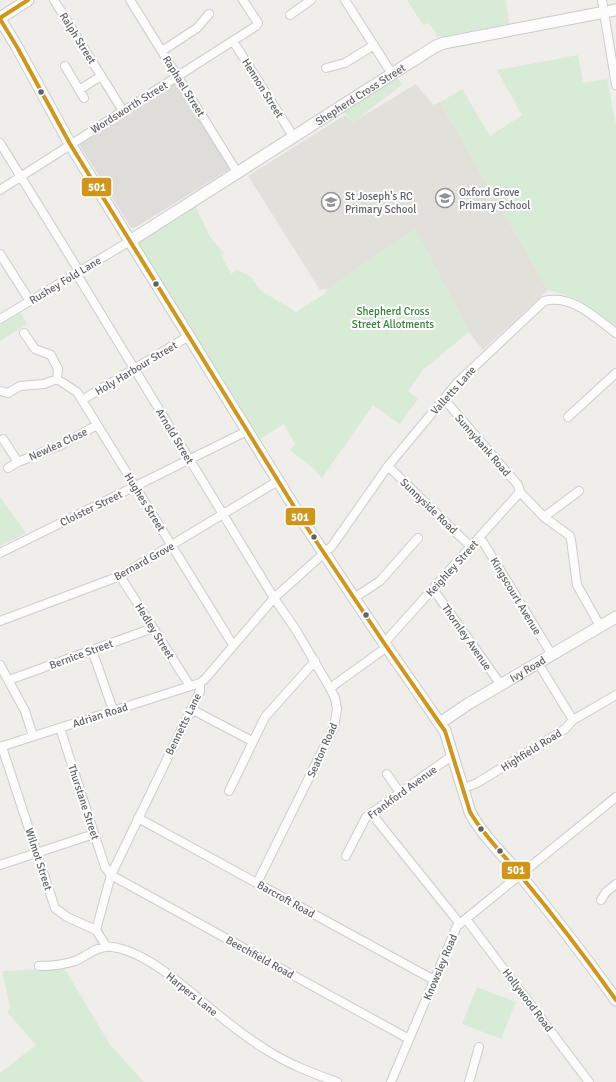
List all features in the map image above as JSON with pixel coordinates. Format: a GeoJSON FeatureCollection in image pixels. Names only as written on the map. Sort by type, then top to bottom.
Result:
{"type":"FeatureCollection","features":[{"type":"Feature","properties":{"kind":"street"},"geometry":{"type":"LineString","coordinates":[[28,0],[0,18],[17,46],[70,144],[323,554],[440,723],[447,736],[464,788],[470,812],[477,824],[521,876],[616,1000]]}},
{"type":"Feature","properties":{"kind":"street","name":"Ralph Street"},"geometry":{"type":"LineString","coordinates":[[54,0],[123,111]]}},
{"type":"Feature","properties":{"kind":"street","name":"Raphael Street"},"geometry":{"type":"LineString","coordinates":[[130,0],[237,172]]}},
{"type":"Feature","properties":{"kind":"street"},"geometry":{"type":"LineString","coordinates":[[290,15],[311,0]]}},
{"type":"Feature","properties":{"kind":"street"},"geometry":{"type":"LineString","coordinates":[[345,0],[392,74]]}},
{"type":"Feature","properties":{"kind":"street"},"geometry":{"type":"LineString","coordinates":[[602,0],[616,85]]}},
{"type":"Feature","properties":{"kind":"street","name":"Wordsworth Street"},"geometry":{"type":"LineString","coordinates":[[0,190],[256,26],[258,23],[245,1]]}},
{"type":"Feature","properties":{"kind":"street","name":"Shepherd Cross Street"},"geometry":{"type":"LineString","coordinates":[[130,241],[430,49],[444,43],[616,10]]}},
{"type":"Feature","properties":{"kind":"street"},"geometry":{"type":"LineString","coordinates":[[162,51],[197,28],[209,14]]}},
{"type":"Feature","properties":{"kind":"street","name":"Hennon Street"},"geometry":{"type":"LineString","coordinates":[[233,41],[293,136]]}},
{"type":"Feature","properties":{"kind":"street"},"geometry":{"type":"LineString","coordinates":[[326,68],[345,63],[374,45]]}},
{"type":"Feature","properties":{"kind":"street"},"geometry":{"type":"LineString","coordinates":[[65,66],[84,98]]}},
{"type":"Feature","properties":{"kind":"street","name":"Ralph Street"},"geometry":{"type":"LineString","coordinates":[[79,90],[101,76]]}},
{"type":"Feature","properties":{"kind":"street","name":"Arnold Street"},"geometry":{"type":"LineString","coordinates":[[0,143],[21,176],[134,369],[274,598]]}},
{"type":"Feature","properties":{"kind":"street","name":"Rushey Fold Lane"},"geometry":{"type":"LineString","coordinates":[[0,319],[130,241]]}},
{"type":"Feature","properties":{"kind":"street"},"geometry":{"type":"LineString","coordinates":[[0,254],[30,301]]}},
{"type":"Feature","properties":{"kind":"street","name":"Valletts Lane"},"geometry":{"type":"LineString","coordinates":[[323,554],[336,542],[388,466],[457,383],[544,301],[560,299],[575,304],[616,332]]}},
{"type":"Feature","properties":{"kind":"street"},"geometry":{"type":"LineString","coordinates":[[0,401],[1,392],[8,393],[20,386],[49,383],[57,379],[58,369],[51,355],[36,349],[24,333]]}},
{"type":"Feature","properties":{"kind":"street","name":"Holy Harbour Street"},"geometry":{"type":"LineString","coordinates":[[82,400],[188,336]]}},
{"type":"Feature","properties":{"kind":"street"},"geometry":{"type":"LineString","coordinates":[[568,417],[616,374]]}},
{"type":"Feature","properties":{"kind":"street","name":"Hughes Street"},"geometry":{"type":"LineString","coordinates":[[57,379],[73,389],[82,400],[233,645]]}},
{"type":"Feature","properties":{"kind":"street","name":"Sunnybank Road"},"geometry":{"type":"LineString","coordinates":[[444,399],[518,485],[520,492],[544,517],[570,536],[577,585],[600,626]]}},
{"type":"Feature","properties":{"kind":"street","name":"Newlea Close"},"geometry":{"type":"LineString","coordinates":[[8,468],[18,462],[60,445],[98,425]]}},
{"type":"Feature","properties":{"kind":"street","name":"Cloister Street"},"geometry":{"type":"LineString","coordinates":[[0,553],[247,431]]}},
{"type":"Feature","properties":{"kind":"street","name":"Newlea Close"},"geometry":{"type":"LineString","coordinates":[[3,439],[18,462]]}},
{"type":"Feature","properties":{"kind":"street","name":"Sunnyside Road"},"geometry":{"type":"LineString","coordinates":[[388,466],[471,547]]}},
{"type":"Feature","properties":{"kind":"street","name":"Bernard Grove"},"geometry":{"type":"LineString","coordinates":[[0,621],[120,576],[278,481]]}},
{"type":"Feature","properties":{"kind":"street"},"geometry":{"type":"LineString","coordinates":[[544,517],[579,491]]}},
{"type":"Feature","properties":{"kind":"street","name":"Keighley Street"},"geometry":{"type":"LineString","coordinates":[[330,688],[386,645],[433,589],[520,492]]}},
{"type":"Feature","properties":{"kind":"street","name":"Kingscourt Avenue"},"geometry":{"type":"LineString","coordinates":[[480,537],[552,655]]}},
{"type":"Feature","properties":{"kind":"street"},"geometry":{"type":"LineString","coordinates":[[354,598],[380,581],[418,538]]}},
{"type":"Feature","properties":{"kind":"street","name":"Bennetts Lane"},"geometry":{"type":"LineString","coordinates":[[96,930],[111,876],[200,691],[200,683],[274,598],[323,554]]}},
{"type":"Feature","properties":{"kind":"street","name":"Hedley Street"},"geometry":{"type":"LineString","coordinates":[[120,576],[190,686]]}},
{"type":"Feature","properties":{"kind":"street","name":"Thornley Avenue"},"geometry":{"type":"LineString","coordinates":[[433,589],[501,685]]}},
{"type":"Feature","properties":{"kind":"street","name":"Seaton Road"},"geometry":{"type":"LineString","coordinates":[[257,883],[334,727],[336,709],[335,698],[330,688],[296,630],[274,598]]}},
{"type":"Feature","properties":{"kind":"street","name":"Ivy Road"},"geometry":{"type":"LineString","coordinates":[[440,723],[616,617]]}},
{"type":"Feature","properties":{"kind":"street","name":"Bernice Street"},"geometry":{"type":"LineString","coordinates":[[9,680],[153,628]]}},
{"type":"Feature","properties":{"kind":"street"},"geometry":{"type":"LineString","coordinates":[[92,650],[113,710]]}},
{"type":"Feature","properties":{"kind":"street"},"geometry":{"type":"LineString","coordinates":[[229,792],[264,717],[314,661]]}},
{"type":"Feature","properties":{"kind":"street"},"geometry":{"type":"LineString","coordinates":[[538,663],[573,720]]}},
{"type":"Feature","properties":{"kind":"street"},"geometry":{"type":"LineString","coordinates":[[0,666],[9,680],[26,714],[33,736]]}},
{"type":"Feature","properties":{"kind":"street","name":"Adrian Road"},"geometry":{"type":"LineString","coordinates":[[1,747],[200,683]]}},
{"type":"Feature","properties":{"kind":"street","name":"Highfield Road"},"geometry":{"type":"LineString","coordinates":[[464,788],[477,783],[565,729],[573,720],[616,695]]}},
{"type":"Feature","properties":{"kind":"street"},"geometry":{"type":"LineString","coordinates":[[191,709],[252,741]]}},
{"type":"Feature","properties":{"kind":"street","name":"Thurstane Street"},"geometry":{"type":"LineString","coordinates":[[60,728],[105,866],[111,876]]}},
{"type":"Feature","properties":{"kind":"street","name":"Wilmot Street"},"geometry":{"type":"LineString","coordinates":[[1,747],[55,908],[67,917],[96,930]]}},
{"type":"Feature","properties":{"kind":"street","name":"Frankford Avenue"},"geometry":{"type":"LineString","coordinates":[[346,856],[364,820],[371,813],[453,755]]}},
{"type":"Feature","properties":{"kind":"street"},"geometry":{"type":"LineString","coordinates":[[388,774],[400,793]]}},
{"type":"Feature","properties":{"kind":"street","name":"Knowsley Road"},"geometry":{"type":"LineString","coordinates":[[391,1082],[456,929],[463,921],[521,876],[616,797]]}},
{"type":"Feature","properties":{"kind":"street","name":"Hollywood Road"},"geometry":{"type":"LineString","coordinates":[[371,813],[463,921],[590,1082]]}},
{"type":"Feature","properties":{"kind":"street","name":"Barcroft Road"},"geometry":{"type":"LineString","coordinates":[[138,818],[434,980]]}},
{"type":"Feature","properties":{"kind":"street"},"geometry":{"type":"LineString","coordinates":[[0,865],[94,834]]}},
{"type":"Feature","properties":{"kind":"street","name":"Beechfield Road"},"geometry":{"type":"LineString","coordinates":[[111,876],[409,1039]]}},
{"type":"Feature","properties":{"kind":"street"},"geometry":{"type":"LineString","coordinates":[[601,900],[606,892],[616,884]]}},
{"type":"Feature","properties":{"kind":"street"},"geometry":{"type":"LineString","coordinates":[[39,966],[56,966],[67,963],[106,946],[96,930]]}},
{"type":"Feature","properties":{"kind":"street","name":"Harpers Lane"},"geometry":{"type":"LineString","coordinates":[[106,946],[120,948],[155,965],[265,1050],[302,1069],[334,1081]]}},
{"type":"Feature","properties":{"kind":"street"},"geometry":{"type":"LineString","coordinates":[[469,1082],[479,1048]]}},
{"type":"Feature","properties":{"kind":"shaded area"},"geometry":{"type":"Polygon","coordinates":[[[175,83],[230,169],[133,228],[130,226],[79,144],[175,83]]]}},
{"type":"Feature","properties":{"kind":"shaded area"},"geometry":{"type":"Polygon","coordinates":[[[416,84],[433,105],[440,102],[548,290],[483,350],[469,332],[415,229],[328,289],[320,290],[248,176],[345,115],[353,122],[416,84]]]}},
{"type":"Feature","properties":{"kind":"green space"},"geometry":{"type":"Polygon","coordinates":[[[407,0],[506,0],[509,24],[438,37],[429,23],[423,25],[407,0]]]}},
{"type":"Feature","properties":{"kind":"green space"},"geometry":{"type":"Polygon","coordinates":[[[578,55],[583,83],[607,79],[616,125],[616,326],[599,314],[596,319],[575,304],[578,299],[548,290],[440,102],[462,89],[490,136],[522,115],[497,70],[578,55]]]}},
{"type":"Feature","properties":{"kind":"green space"},"geometry":{"type":"Polygon","coordinates":[[[392,74],[403,84],[353,122],[339,107],[392,74]]]}},
{"type":"Feature","properties":{"kind":"green space","name":"Shepherd Cross Street Allotments"},"geometry":{"type":"Polygon","coordinates":[[[193,201],[210,237],[224,253],[221,255],[231,274],[237,270],[251,277],[260,290],[296,312],[323,295],[328,289],[415,229],[469,332],[423,370],[408,391],[418,399],[400,424],[373,405],[322,478],[314,469],[290,450],[295,444],[284,424],[257,441],[130,241],[193,201]]]}},
{"type":"Feature","properties":{"kind":"green space"},"geometry":{"type":"Polygon","coordinates":[[[21,313],[27,324],[0,341],[0,325],[21,313]]]}},
{"type":"Feature","properties":{"kind":"green space"},"geometry":{"type":"Polygon","coordinates":[[[0,497],[26,533],[0,546],[0,497]]]}},
{"type":"Feature","properties":{"kind":"green space"},"geometry":{"type":"Polygon","coordinates":[[[64,968],[111,1046],[144,1082],[0,1082],[0,1073],[36,1045],[8,1013],[10,1006],[2,971],[64,968]]]}},
{"type":"Feature","properties":{"kind":"green space"},"geometry":{"type":"Polygon","coordinates":[[[477,987],[516,1002],[501,1039],[462,1024],[477,987]]]}},
{"type":"Feature","properties":{"kind":"transit line","name":"501"},"geometry":{"type":"LineString","coordinates":[[0,18],[28,0]]}},
{"type":"Feature","properties":{"kind":"transit line","name":"501"},"geometry":{"type":"LineString","coordinates":[[0,19],[70,144],[306,526],[445,731],[470,812],[488,837],[558,922],[616,1000]]}},
{"type":"Feature","properties":{"kind":"place","name":"Oxford Grove Primary School"},"geometry":{"type":"Point","coordinates":[445,198]}},
{"type":"Feature","properties":{"kind":"place","name":"St Joseph's RC Primary School"},"geometry":{"type":"Point","coordinates":[331,202]}}]}
